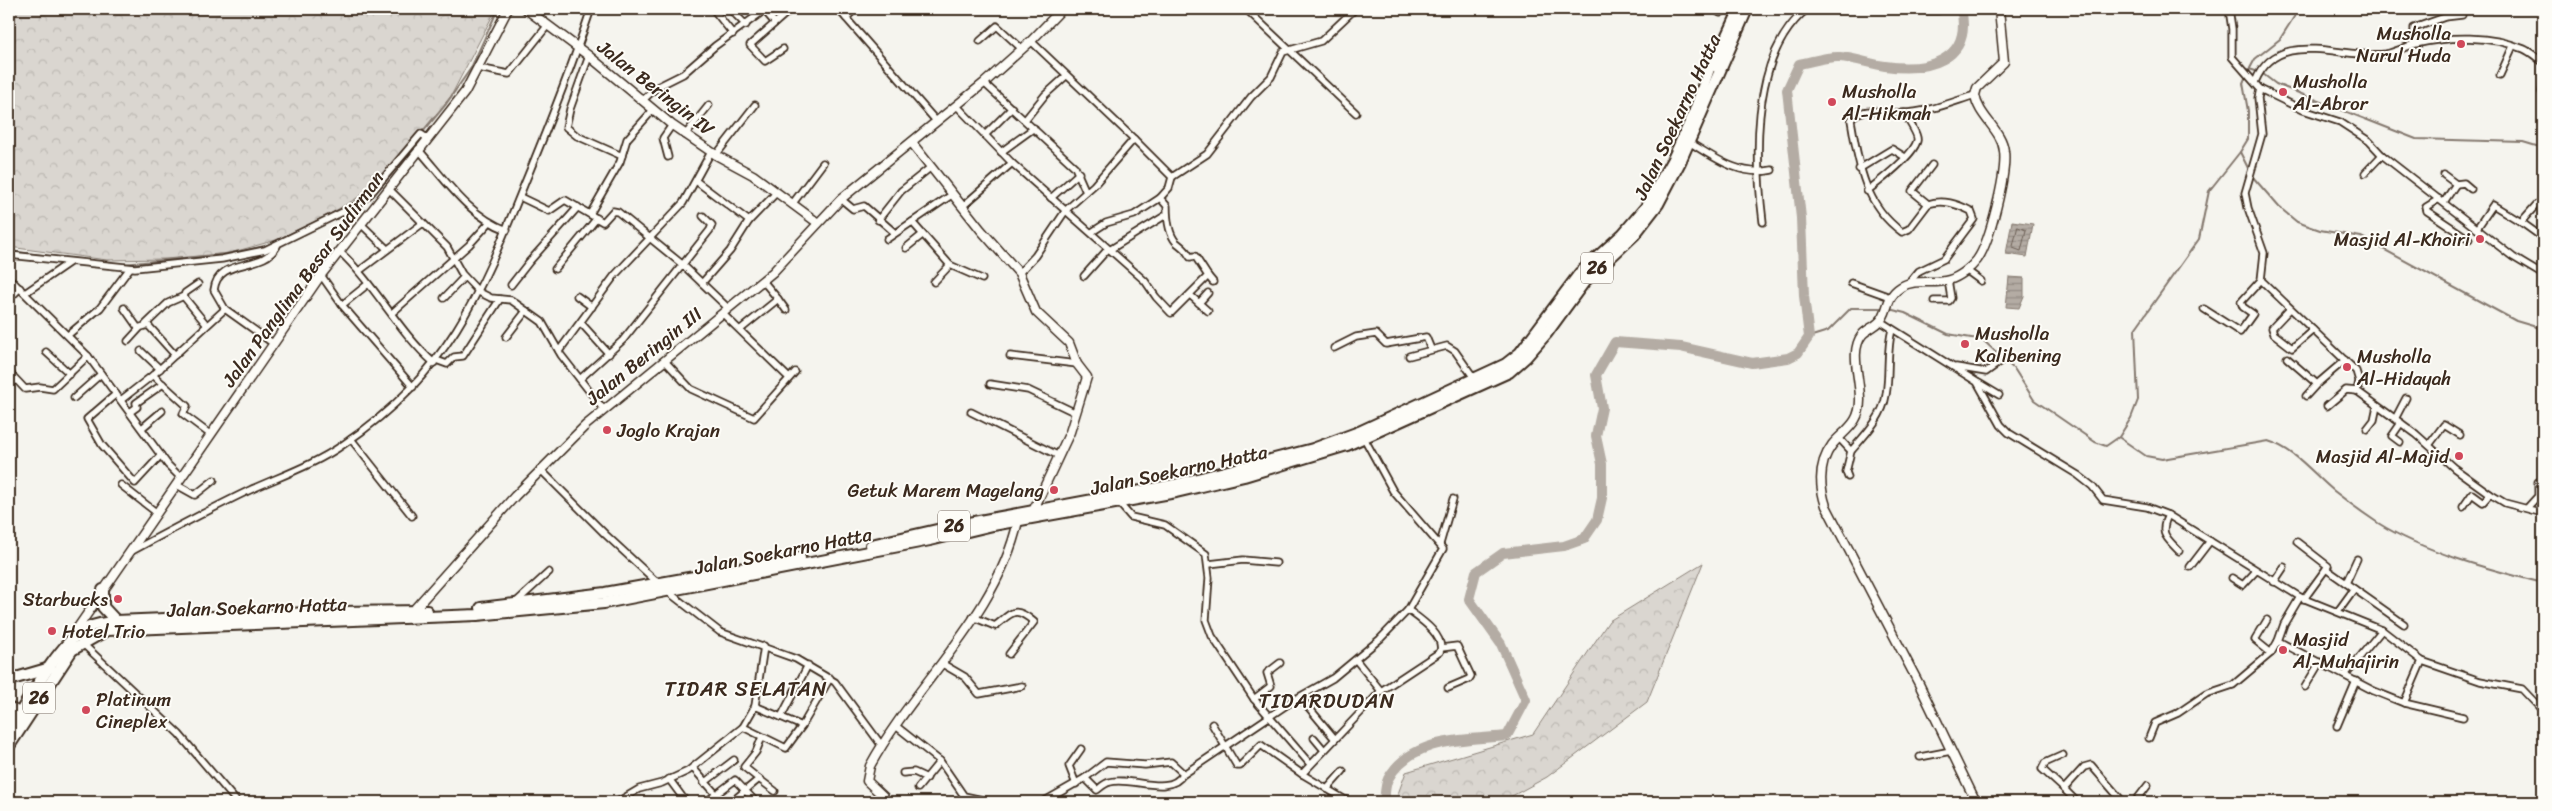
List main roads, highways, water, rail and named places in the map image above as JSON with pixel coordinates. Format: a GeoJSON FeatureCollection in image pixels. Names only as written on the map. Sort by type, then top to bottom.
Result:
{"type":"FeatureCollection","features":[{"type":"Feature","properties":{"kind":"highway"},"geometry":{"type":"LineString","coordinates":[[1699,110],[1731,9]]}},
{"type":"Feature","properties":{"kind":"highway","name":"Jalan Soekarno Hatta"},"geometry":{"type":"LineString","coordinates":[[955,530],[1032,511],[1191,481],[1313,449],[1348,437],[1474,378],[1507,368],[1580,273],[1623,234],[1646,207],[1699,110],[1748,9]]}},
{"type":"Feature","properties":{"kind":"highway"},"geometry":{"type":"LineString","coordinates":[[1699,110],[1736,51],[1755,9]]}},
{"type":"Feature","properties":{"kind":"highway","name":"Jalan Soekarno Hatta"},"geometry":{"type":"LineString","coordinates":[[78,638],[108,630],[230,621],[535,610],[604,603],[663,588],[867,546],[1018,521],[1244,476],[1316,456],[1364,438],[1507,368],[1546,334],[1584,282],[1634,235],[1652,213],[1689,142],[1699,110]]}},
{"type":"Feature","properties":{"kind":"highway","name":"Jalan Soekarno Hatta"},"geometry":{"type":"LineString","coordinates":[[410,614],[513,605],[663,588]]}},
{"type":"Feature","properties":{"kind":"highway"},"geometry":{"type":"LineString","coordinates":[[103,590],[103,607],[116,621]]}},
{"type":"Feature","properties":{"kind":"highway","name":"Jalan Soekarno Hatta"},"geometry":{"type":"LineString","coordinates":[[116,621],[230,621]]}},
{"type":"Feature","properties":{"kind":"highway","name":"26"},"geometry":{"type":"LineString","coordinates":[[9,746],[50,668],[84,629],[116,621]]}},
{"type":"Feature","properties":{"kind":"highway","name":"26"},"geometry":{"type":"LineString","coordinates":[[9,731],[24,715],[70,647]]}},
{"type":"Feature","properties":{"kind":"highway"},"geometry":{"type":"LineString","coordinates":[[9,680],[50,668]]}},
{"type":"Feature","properties":{"kind":"main road"},"geometry":{"type":"LineString","coordinates":[[1925,9],[1938,9]]}},
{"type":"Feature","properties":{"kind":"main road"},"geometry":{"type":"LineString","coordinates":[[9,707],[24,715]]}},
{"type":"Feature","properties":{"kind":"water"},"geometry":{"type":"Polygon","coordinates":[[[2012,221],[2033,224],[2027,257],[2006,254],[2012,221]]]}},
{"type":"Feature","properties":{"kind":"water"},"geometry":{"type":"Polygon","coordinates":[[[2009,277],[2024,278],[2024,296],[2019,308],[2006,307],[2009,277]]]}},
{"type":"Feature","properties":{"kind":"waterway"},"geometry":{"type":"LineString","coordinates":[[422,133],[446,104],[471,68],[498,9]]}},
{"type":"Feature","properties":{"kind":"waterway"},"geometry":{"type":"LineString","coordinates":[[1384,802],[1388,779],[1398,765],[1411,755],[1441,743],[1507,736],[1526,700],[1501,644],[1469,599],[1476,572],[1503,553],[1564,546],[1584,539],[1597,520],[1602,498],[1602,464],[1596,436],[1602,408],[1596,375],[1615,342],[1681,347],[1752,363],[1788,358],[1798,353],[1809,337],[1804,296],[1801,218],[1787,90],[1799,64],[1835,57],[1885,66],[1916,67],[1931,64],[1943,59],[1953,51],[1960,41],[1963,27],[1961,9]]}},
{"type":"Feature","properties":{"kind":"waterway"},"geometry":{"type":"LineString","coordinates":[[2248,72],[2255,59],[2280,39],[2299,9]]}},
{"type":"Feature","properties":{"kind":"waterway"},"geometry":{"type":"LineString","coordinates":[[2249,69],[2259,72]]}},
{"type":"Feature","properties":{"kind":"waterway"},"geometry":{"type":"LineString","coordinates":[[2263,74],[2276,84],[2416,139],[2523,142],[2543,148]]}},
{"type":"Feature","properties":{"kind":"waterway"},"geometry":{"type":"LineString","coordinates":[[1889,309],[1905,313],[1948,334],[1983,340],[2015,370],[2034,400],[2095,442],[2106,446],[2119,437],[2131,418],[2138,400],[2135,329],[2199,239],[2209,191],[2248,139],[2248,111],[2243,83],[2246,76]]}},
{"type":"Feature","properties":{"kind":"waterway"},"geometry":{"type":"LineString","coordinates":[[2240,152],[2249,170]]}},
{"type":"Feature","properties":{"kind":"waterway"},"geometry":{"type":"LineString","coordinates":[[2252,176],[2279,207],[2297,222],[2320,230],[2361,237],[2516,321],[2543,329]]}},
{"type":"Feature","properties":{"kind":"waterway"},"geometry":{"type":"LineString","coordinates":[[343,209],[358,200]]}},
{"type":"Feature","properties":{"kind":"waterway"},"geometry":{"type":"LineString","coordinates":[[123,264],[226,254],[265,246],[278,241]]}},
{"type":"Feature","properties":{"kind":"waterway"},"geometry":{"type":"LineString","coordinates":[[9,251],[76,259]]}},
{"type":"Feature","properties":{"kind":"waterway"},"geometry":{"type":"LineString","coordinates":[[1809,337],[1828,331],[1851,308],[1884,308]]}},
{"type":"Feature","properties":{"kind":"waterway"},"geometry":{"type":"LineString","coordinates":[[2120,438],[2146,456],[2162,459],[2268,441],[2287,450],[2339,495],[2378,523],[2396,533],[2458,559],[2543,583]]}},
{"type":"Feature","properties":{"kind":"place","name":"Musholla Nurul Huda"},"geometry":{"type":"Point","coordinates":[2461,44]}},
{"type":"Feature","properties":{"kind":"place","name":"Musholla Al-Abror"},"geometry":{"type":"Point","coordinates":[2283,92]}},
{"type":"Feature","properties":{"kind":"place","name":"Musholla Al-Hikmah"},"geometry":{"type":"Point","coordinates":[1832,102]}},
{"type":"Feature","properties":{"kind":"place","name":"Masjid Al-Khoiri"},"geometry":{"type":"Point","coordinates":[2480,239]}},
{"type":"Feature","properties":{"kind":"place","name":"Musholla Kalibening"},"geometry":{"type":"Point","coordinates":[1965,344]}},
{"type":"Feature","properties":{"kind":"place","name":"Musholla Al-Hidayah"},"geometry":{"type":"Point","coordinates":[2347,367]}},
{"type":"Feature","properties":{"kind":"place","name":"Joglo Krajan"},"geometry":{"type":"Point","coordinates":[607,430]}},
{"type":"Feature","properties":{"kind":"place","name":"Masjid Al-Majid"},"geometry":{"type":"Point","coordinates":[2459,456]}},
{"type":"Feature","properties":{"kind":"place","name":"Getuk Marem Magelang"},"geometry":{"type":"Point","coordinates":[1054,490]}},
{"type":"Feature","properties":{"kind":"place","name":"Starbucks"},"geometry":{"type":"Point","coordinates":[118,599]}},
{"type":"Feature","properties":{"kind":"place","name":"Hotel Trio"},"geometry":{"type":"Point","coordinates":[52,631]}},
{"type":"Feature","properties":{"kind":"place","name":"Masjid Al-Muhajirin"},"geometry":{"type":"Point","coordinates":[2283,650]}},
{"type":"Feature","properties":{"kind":"place","name":"Platinum Cineplex"},"geometry":{"type":"Point","coordinates":[86,710]}},
{"type":"Feature","properties":{"kind":"district","name":"TIDAR SELATAN"},"geometry":{"type":"Point","coordinates":[746,689]}},
{"type":"Feature","properties":{"kind":"district","name":"TIDARDUDAN"},"geometry":{"type":"Point","coordinates":[1327,701]}}]}
